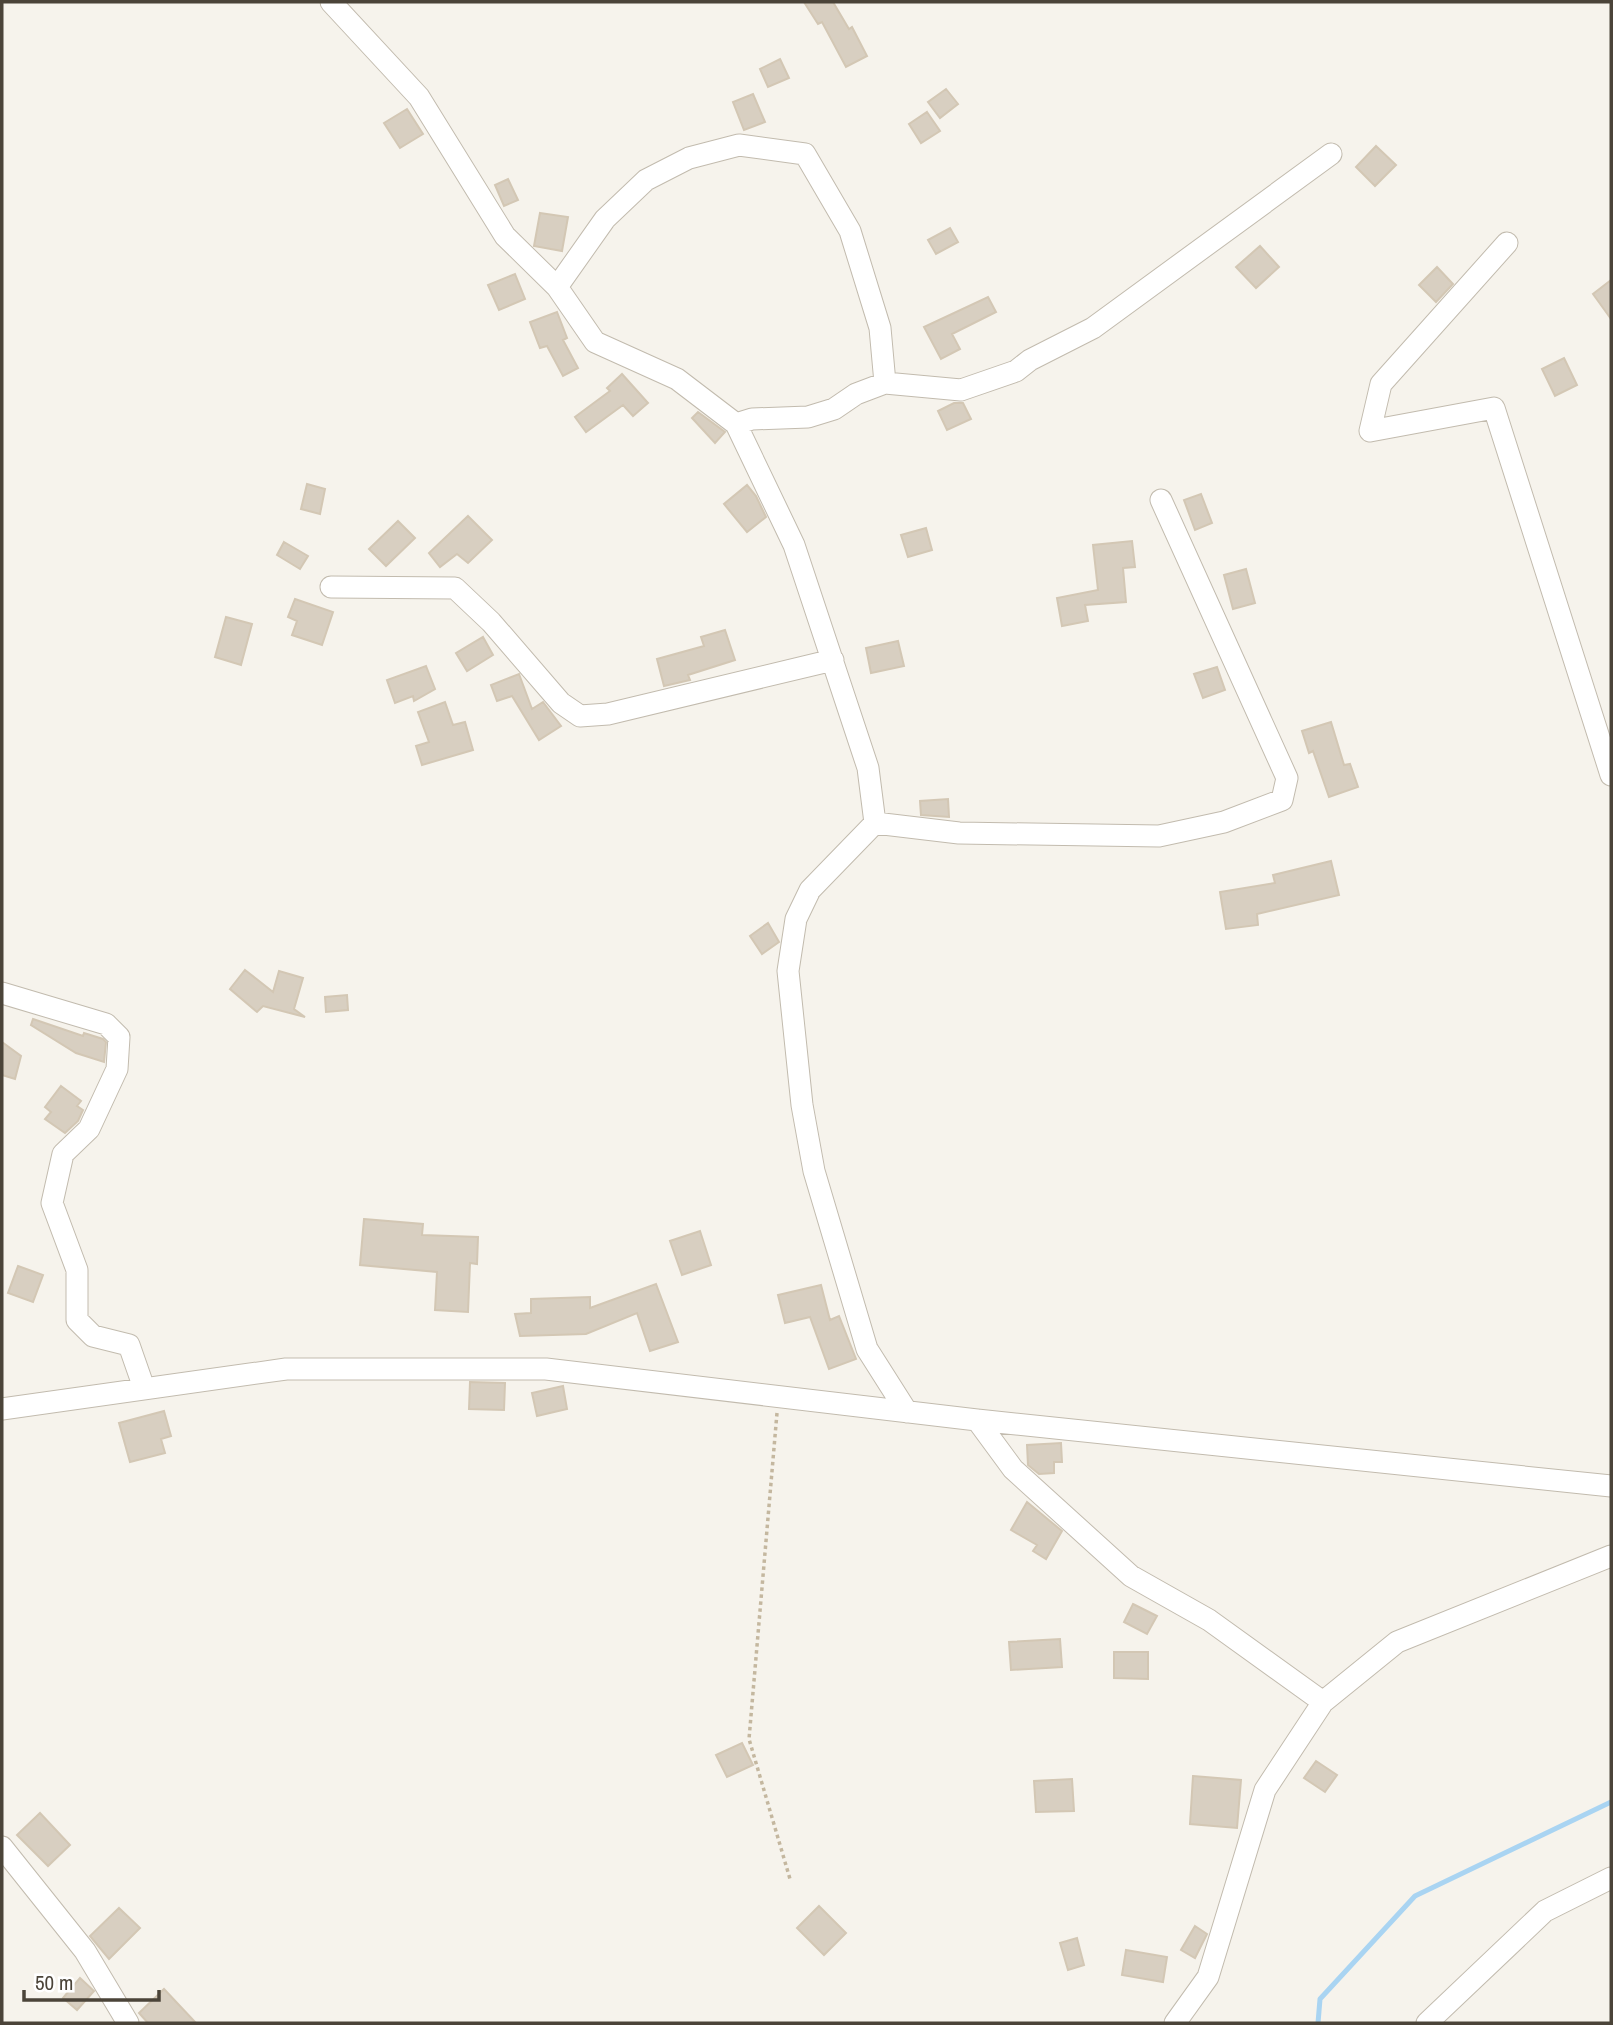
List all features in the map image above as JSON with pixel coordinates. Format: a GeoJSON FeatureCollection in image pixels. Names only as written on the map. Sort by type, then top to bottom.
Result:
{"type":"FeatureCollection","features":[{"type":"Feature","properties":{"kind":"street"},"geometry":{"type":"LineString","coordinates":[[331,2],[419,97],[505,236],[557,288],[595,342],[677,379],[736,424],[794,545],[868,768],[875,823]]}},
{"type":"Feature","properties":{"kind":"street"},"geometry":{"type":"LineString","coordinates":[[557,288],[605,219],[646,180],[689,158],[739,145],[805,154],[850,231],[880,328],[885,383]]}},
{"type":"Feature","properties":{"kind":"street"},"geometry":{"type":"LineString","coordinates":[[736,424],[752,419],[808,417],[834,409],[856,394],[885,383],[961,390],[1016,371],[1030,359],[1093,328],[1331,154]]}},
{"type":"Feature","properties":{"kind":"street"},"geometry":{"type":"LineString","coordinates":[[1507,243],[1381,384],[1370,432],[1494,408],[1611,775]]}},
{"type":"Feature","properties":{"kind":"street"},"geometry":{"type":"LineString","coordinates":[[875,823],[959,833],[1158,836],[1224,822],[1282,800],[1287,778],[1161,500]]}},
{"type":"Feature","properties":{"kind":"street"},"geometry":{"type":"LineString","coordinates":[[331,587],[455,588],[491,622],[561,703],[580,716],[608,714],[833,660]]}},
{"type":"Feature","properties":{"kind":"street"},"geometry":{"type":"LineString","coordinates":[[875,823],[810,890],[796,919],[788,971],[802,1105],[814,1171],[867,1349],[907,1412]]}},
{"type":"Feature","properties":{"kind":"street"},"geometry":{"type":"LineString","coordinates":[[2,993],[106,1024],[119,1037],[117,1069],[89,1129],[63,1154],[52,1203],[77,1270],[77,1320],[93,1336],[129,1345],[144,1388]]}},
{"type":"Feature","properties":{"kind":"street"},"geometry":{"type":"LineString","coordinates":[[2,1409],[286,1369],[545,1369],[977,1420],[1611,1486]]}},
{"type":"Feature","properties":{"kind":"street"},"geometry":{"type":"LineString","coordinates":[[977,1420],[1013,1469],[1131,1576],[1209,1620],[1323,1702]]}},
{"type":"Feature","properties":{"kind":"street"},"geometry":{"type":"LineString","coordinates":[[1175,2023],[1208,1977],[1265,1790],[1323,1702],[1398,1642],[1611,1556]]}},
{"type":"Feature","properties":{"kind":"street"},"geometry":{"type":"LineString","coordinates":[[2,1847],[85,1951],[128,2023]]}},
{"type":"Feature","properties":{"kind":"street"},"geometry":{"type":"LineString","coordinates":[[1427,2023],[1545,1911],[1611,1878]]}},
{"type":"Feature","properties":{"kind":"path"},"geometry":{"type":"LineString","coordinates":[[778,1397],[749,1739],[790,1879]]}},
{"type":"Feature","properties":{"kind":"building"},"geometry":{"type":"Polygon","coordinates":[[[804,2],[833,2],[849,29],[852,27],[867,56],[846,67],[822,22],[818,24],[804,2]]]}},
{"type":"Feature","properties":{"kind":"building"},"geometry":{"type":"Polygon","coordinates":[[[780,59],[789,78],[768,87],[760,69],[780,59]]]}},
{"type":"Feature","properties":{"kind":"building"},"geometry":{"type":"Polygon","coordinates":[[[946,89],[958,104],[940,118],[928,102],[946,89]]]}},
{"type":"Feature","properties":{"kind":"building"},"geometry":{"type":"Polygon","coordinates":[[[753,94],[765,122],[744,130],[733,102],[753,94]]]}},
{"type":"Feature","properties":{"kind":"building"},"geometry":{"type":"Polygon","coordinates":[[[407,109],[423,134],[400,148],[384,123],[407,109]]]}},
{"type":"Feature","properties":{"kind":"building"},"geometry":{"type":"Polygon","coordinates":[[[927,112],[940,131],[921,143],[909,124],[927,112]]]}},
{"type":"Feature","properties":{"kind":"building"},"geometry":{"type":"Polygon","coordinates":[[[1376,146],[1396,165],[1375,186],[1356,167],[1376,146]]]}},
{"type":"Feature","properties":{"kind":"building"},"geometry":{"type":"Polygon","coordinates":[[[508,179],[518,200],[504,206],[495,185],[508,179]]]}},
{"type":"Feature","properties":{"kind":"building"},"geometry":{"type":"Polygon","coordinates":[[[540,213],[568,217],[562,251],[534,246],[540,213]]]}},
{"type":"Feature","properties":{"kind":"building"},"geometry":{"type":"Polygon","coordinates":[[[950,228],[958,242],[936,254],[928,240],[950,228]]]}},
{"type":"Feature","properties":{"kind":"building"},"geometry":{"type":"Polygon","coordinates":[[[1260,246],[1279,267],[1256,288],[1236,267],[1260,246]]]}},
{"type":"Feature","properties":{"kind":"building"},"geometry":{"type":"Polygon","coordinates":[[[1437,267],[1453,284],[1436,302],[1419,285],[1437,267]]]}},
{"type":"Feature","properties":{"kind":"building"},"geometry":{"type":"Polygon","coordinates":[[[515,274],[525,299],[499,310],[488,285],[515,274]]]}},
{"type":"Feature","properties":{"kind":"building"},"geometry":{"type":"Polygon","coordinates":[[[1611,280],[1611,319],[1593,294],[1611,280]]]}},
{"type":"Feature","properties":{"kind":"building"},"geometry":{"type":"Polygon","coordinates":[[[988,297],[996,312],[952,334],[960,349],[941,359],[924,327],[988,297]]]}},
{"type":"Feature","properties":{"kind":"building"},"geometry":{"type":"Polygon","coordinates":[[[557,312],[567,338],[563,340],[578,368],[563,376],[547,346],[540,348],[530,322],[557,312]]]}},
{"type":"Feature","properties":{"kind":"building"},"geometry":{"type":"Polygon","coordinates":[[[1564,358],[1577,385],[1555,396],[1542,369],[1564,358]]]}},
{"type":"Feature","properties":{"kind":"building"},"geometry":{"type":"Polygon","coordinates":[[[622,374],[648,403],[633,416],[623,405],[586,432],[575,417],[610,391],[607,388],[622,374]]]}},
{"type":"Feature","properties":{"kind":"building"},"geometry":{"type":"Polygon","coordinates":[[[954,403],[963,403],[971,419],[947,430],[938,411],[954,403]]]}},
{"type":"Feature","properties":{"kind":"building"},"geometry":{"type":"Polygon","coordinates":[[[698,412],[725,432],[715,443],[692,418],[698,412]]]}},
{"type":"Feature","properties":{"kind":"building"},"geometry":{"type":"Polygon","coordinates":[[[307,484],[325,489],[320,514],[301,509],[307,484]]]}},
{"type":"Feature","properties":{"kind":"building"},"geometry":{"type":"Polygon","coordinates":[[[747,485],[756,496],[766,517],[747,532],[724,504],[747,485]]]}},
{"type":"Feature","properties":{"kind":"building"},"geometry":{"type":"Polygon","coordinates":[[[1201,494],[1212,523],[1195,530],[1184,500],[1201,494]]]}},
{"type":"Feature","properties":{"kind":"building"},"geometry":{"type":"Polygon","coordinates":[[[468,516],[492,540],[468,563],[457,554],[440,567],[429,553],[468,516]]]}},
{"type":"Feature","properties":{"kind":"building"},"geometry":{"type":"Polygon","coordinates":[[[398,521],[415,538],[386,566],[369,549],[398,521]]]}},
{"type":"Feature","properties":{"kind":"building"},"geometry":{"type":"Polygon","coordinates":[[[926,528],[932,550],[908,557],[901,535],[926,528]]]}},
{"type":"Feature","properties":{"kind":"building"},"geometry":{"type":"Polygon","coordinates":[[[1132,541],[1135,567],[1123,568],[1126,602],[1085,605],[1088,621],[1062,626],[1057,598],[1098,590],[1093,545],[1132,541]]]}},
{"type":"Feature","properties":{"kind":"building"},"geometry":{"type":"Polygon","coordinates":[[[284,542],[308,556],[300,569],[277,555],[284,542]]]}},
{"type":"Feature","properties":{"kind":"building"},"geometry":{"type":"Polygon","coordinates":[[[1246,569],[1255,603],[1233,609],[1224,575],[1246,569]]]}},
{"type":"Feature","properties":{"kind":"building"},"geometry":{"type":"Polygon","coordinates":[[[295,599],[333,612],[322,645],[292,635],[297,621],[288,617],[295,599]]]}},
{"type":"Feature","properties":{"kind":"building"},"geometry":{"type":"Polygon","coordinates":[[[226,617],[252,624],[241,665],[215,657],[226,617]]]}},
{"type":"Feature","properties":{"kind":"building"},"geometry":{"type":"Polygon","coordinates":[[[725,630],[735,660],[688,675],[690,680],[664,686],[657,659],[704,646],[701,637],[725,630]]]}},
{"type":"Feature","properties":{"kind":"building"},"geometry":{"type":"Polygon","coordinates":[[[483,637],[493,655],[467,671],[456,653],[483,637]]]}},
{"type":"Feature","properties":{"kind":"building"},"geometry":{"type":"Polygon","coordinates":[[[898,641],[904,666],[871,673],[866,648],[898,641]]]}},
{"type":"Feature","properties":{"kind":"building"},"geometry":{"type":"Polygon","coordinates":[[[426,666],[435,689],[414,701],[413,696],[395,703],[387,680],[426,666]]]}},
{"type":"Feature","properties":{"kind":"building"},"geometry":{"type":"Polygon","coordinates":[[[1217,667],[1225,690],[1203,698],[1194,674],[1217,667]]]}},
{"type":"Feature","properties":{"kind":"building"},"geometry":{"type":"Polygon","coordinates":[[[519,674],[532,709],[543,702],[561,726],[539,740],[512,696],[497,701],[491,685],[519,674]]]}},
{"type":"Feature","properties":{"kind":"building"},"geometry":{"type":"Polygon","coordinates":[[[445,702],[453,725],[465,722],[473,750],[422,765],[416,746],[429,742],[418,712],[445,702]]]}},
{"type":"Feature","properties":{"kind":"building"},"geometry":{"type":"Polygon","coordinates":[[[1331,722],[1344,765],[1350,764],[1358,787],[1329,797],[1313,751],[1309,753],[1302,731],[1331,722]]]}},
{"type":"Feature","properties":{"kind":"building"},"geometry":{"type":"Polygon","coordinates":[[[948,799],[949,817],[921,815],[920,801],[948,799]]]}},
{"type":"Feature","properties":{"kind":"building"},"geometry":{"type":"Polygon","coordinates":[[[1331,861],[1339,895],[1257,914],[1258,925],[1226,929],[1220,892],[1275,883],[1273,875],[1331,861]]]}},
{"type":"Feature","properties":{"kind":"building"},"geometry":{"type":"Polygon","coordinates":[[[768,923],[779,942],[762,954],[750,936],[768,923]]]}},
{"type":"Feature","properties":{"kind":"building"},"geometry":{"type":"Polygon","coordinates":[[[245,970],[273,992],[279,971],[303,978],[294,1009],[305,1017],[263,1006],[257,1012],[230,989],[245,970]]]}},
{"type":"Feature","properties":{"kind":"building"},"geometry":{"type":"Polygon","coordinates":[[[347,995],[348,1010],[326,1012],[325,997],[347,995]]]}},
{"type":"Feature","properties":{"kind":"building"},"geometry":{"type":"Polygon","coordinates":[[[33,1019],[83,1036],[84,1033],[103,1039],[106,1042],[104,1062],[76,1053],[31,1025],[33,1019]]]}},
{"type":"Feature","properties":{"kind":"building"},"geometry":{"type":"Polygon","coordinates":[[[2,1042],[21,1056],[15,1079],[2,1075],[2,1042]]]}},
{"type":"Feature","properties":{"kind":"building"},"geometry":{"type":"Polygon","coordinates":[[[61,1086],[81,1101],[77,1106],[83,1110],[78,1121],[65,1133],[45,1119],[51,1112],[45,1107],[61,1086]]]}},
{"type":"Feature","properties":{"kind":"building"},"geometry":{"type":"Polygon","coordinates":[[[364,1219],[423,1224],[422,1235],[478,1237],[477,1264],[470,1263],[468,1312],[435,1310],[437,1272],[360,1265],[364,1219]]]}},
{"type":"Feature","properties":{"kind":"building"},"geometry":{"type":"Polygon","coordinates":[[[700,1231],[711,1265],[682,1275],[670,1241],[700,1231]]]}},
{"type":"Feature","properties":{"kind":"building"},"geometry":{"type":"Polygon","coordinates":[[[18,1266],[43,1275],[33,1302],[8,1293],[18,1266]]]}},
{"type":"Feature","properties":{"kind":"building"},"geometry":{"type":"Polygon","coordinates":[[[656,1284],[678,1342],[650,1351],[637,1313],[586,1334],[520,1336],[515,1314],[531,1313],[531,1299],[590,1297],[590,1308],[656,1284]]]}},
{"type":"Feature","properties":{"kind":"building"},"geometry":{"type":"Polygon","coordinates":[[[821,1285],[830,1320],[839,1316],[856,1359],[829,1369],[810,1317],[785,1323],[778,1295],[821,1285]]]}},
{"type":"Feature","properties":{"kind":"building"},"geometry":{"type":"Polygon","coordinates":[[[470,1382],[505,1383],[504,1410],[469,1409],[470,1382]]]}},
{"type":"Feature","properties":{"kind":"building"},"geometry":{"type":"Polygon","coordinates":[[[563,1386],[567,1409],[537,1416],[532,1393],[563,1386]]]}},
{"type":"Feature","properties":{"kind":"building"},"geometry":{"type":"Polygon","coordinates":[[[164,1411],[171,1436],[161,1439],[165,1453],[130,1462],[119,1423],[164,1411]]]}},
{"type":"Feature","properties":{"kind":"building"},"geometry":{"type":"Polygon","coordinates":[[[1061,1443],[1062,1462],[1054,1462],[1054,1473],[1039,1474],[1028,1465],[1027,1445],[1061,1443]]]}},
{"type":"Feature","properties":{"kind":"building"},"geometry":{"type":"Polygon","coordinates":[[[1027,1502],[1062,1531],[1046,1559],[1033,1551],[1037,1545],[1011,1530],[1027,1502]]]}},
{"type":"Feature","properties":{"kind":"building"},"geometry":{"type":"Polygon","coordinates":[[[1133,1604],[1157,1616],[1147,1634],[1124,1622],[1133,1604]]]}},
{"type":"Feature","properties":{"kind":"building"},"geometry":{"type":"Polygon","coordinates":[[[1060,1639],[1062,1667],[1011,1670],[1009,1642],[1060,1639]]]}},
{"type":"Feature","properties":{"kind":"building"},"geometry":{"type":"Polygon","coordinates":[[[1114,1652],[1148,1652],[1148,1679],[1114,1678],[1114,1652]]]}},
{"type":"Feature","properties":{"kind":"building"},"geometry":{"type":"Polygon","coordinates":[[[742,1743],[753,1765],[727,1777],[716,1755],[742,1743]]]}},
{"type":"Feature","properties":{"kind":"building"},"geometry":{"type":"Polygon","coordinates":[[[1316,1761],[1337,1775],[1325,1792],[1304,1778],[1316,1761]]]}},
{"type":"Feature","properties":{"kind":"building"},"geometry":{"type":"Polygon","coordinates":[[[1193,1776],[1241,1780],[1237,1828],[1190,1824],[1193,1776]]]}},
{"type":"Feature","properties":{"kind":"building"},"geometry":{"type":"Polygon","coordinates":[[[1072,1779],[1074,1811],[1036,1812],[1034,1781],[1072,1779]]]}},
{"type":"Feature","properties":{"kind":"building"},"geometry":{"type":"Polygon","coordinates":[[[40,1813],[70,1845],[48,1866],[17,1835],[40,1813]]]}},
{"type":"Feature","properties":{"kind":"building"},"geometry":{"type":"Polygon","coordinates":[[[819,1906],[846,1933],[824,1955],[797,1928],[819,1906]]]}},
{"type":"Feature","properties":{"kind":"building"},"geometry":{"type":"Polygon","coordinates":[[[119,1908],[140,1928],[109,1959],[90,1936],[119,1908]]]}},
{"type":"Feature","properties":{"kind":"building"},"geometry":{"type":"Polygon","coordinates":[[[1195,1926],[1207,1934],[1195,1958],[1181,1950],[1195,1926]]]}},
{"type":"Feature","properties":{"kind":"building"},"geometry":{"type":"Polygon","coordinates":[[[1077,1938],[1084,1965],[1068,1970],[1060,1943],[1077,1938]]]}},
{"type":"Feature","properties":{"kind":"building"},"geometry":{"type":"Polygon","coordinates":[[[1126,1950],[1167,1957],[1163,1982],[1122,1975],[1126,1950]]]}},
{"type":"Feature","properties":{"kind":"building"},"geometry":{"type":"Polygon","coordinates":[[[80,1978],[94,1991],[77,2010],[63,1998],[80,1978]]]}},
{"type":"Feature","properties":{"kind":"building"},"geometry":{"type":"Polygon","coordinates":[[[164,1989],[196,2023],[148,2023],[139,2013],[164,1989]]]}},
{"type":"Feature","properties":{"kind":"waterway"},"geometry":{"type":"LineString","coordinates":[[1318,2023],[1320,1999],[1415,1896],[1611,1802]]}}]}
